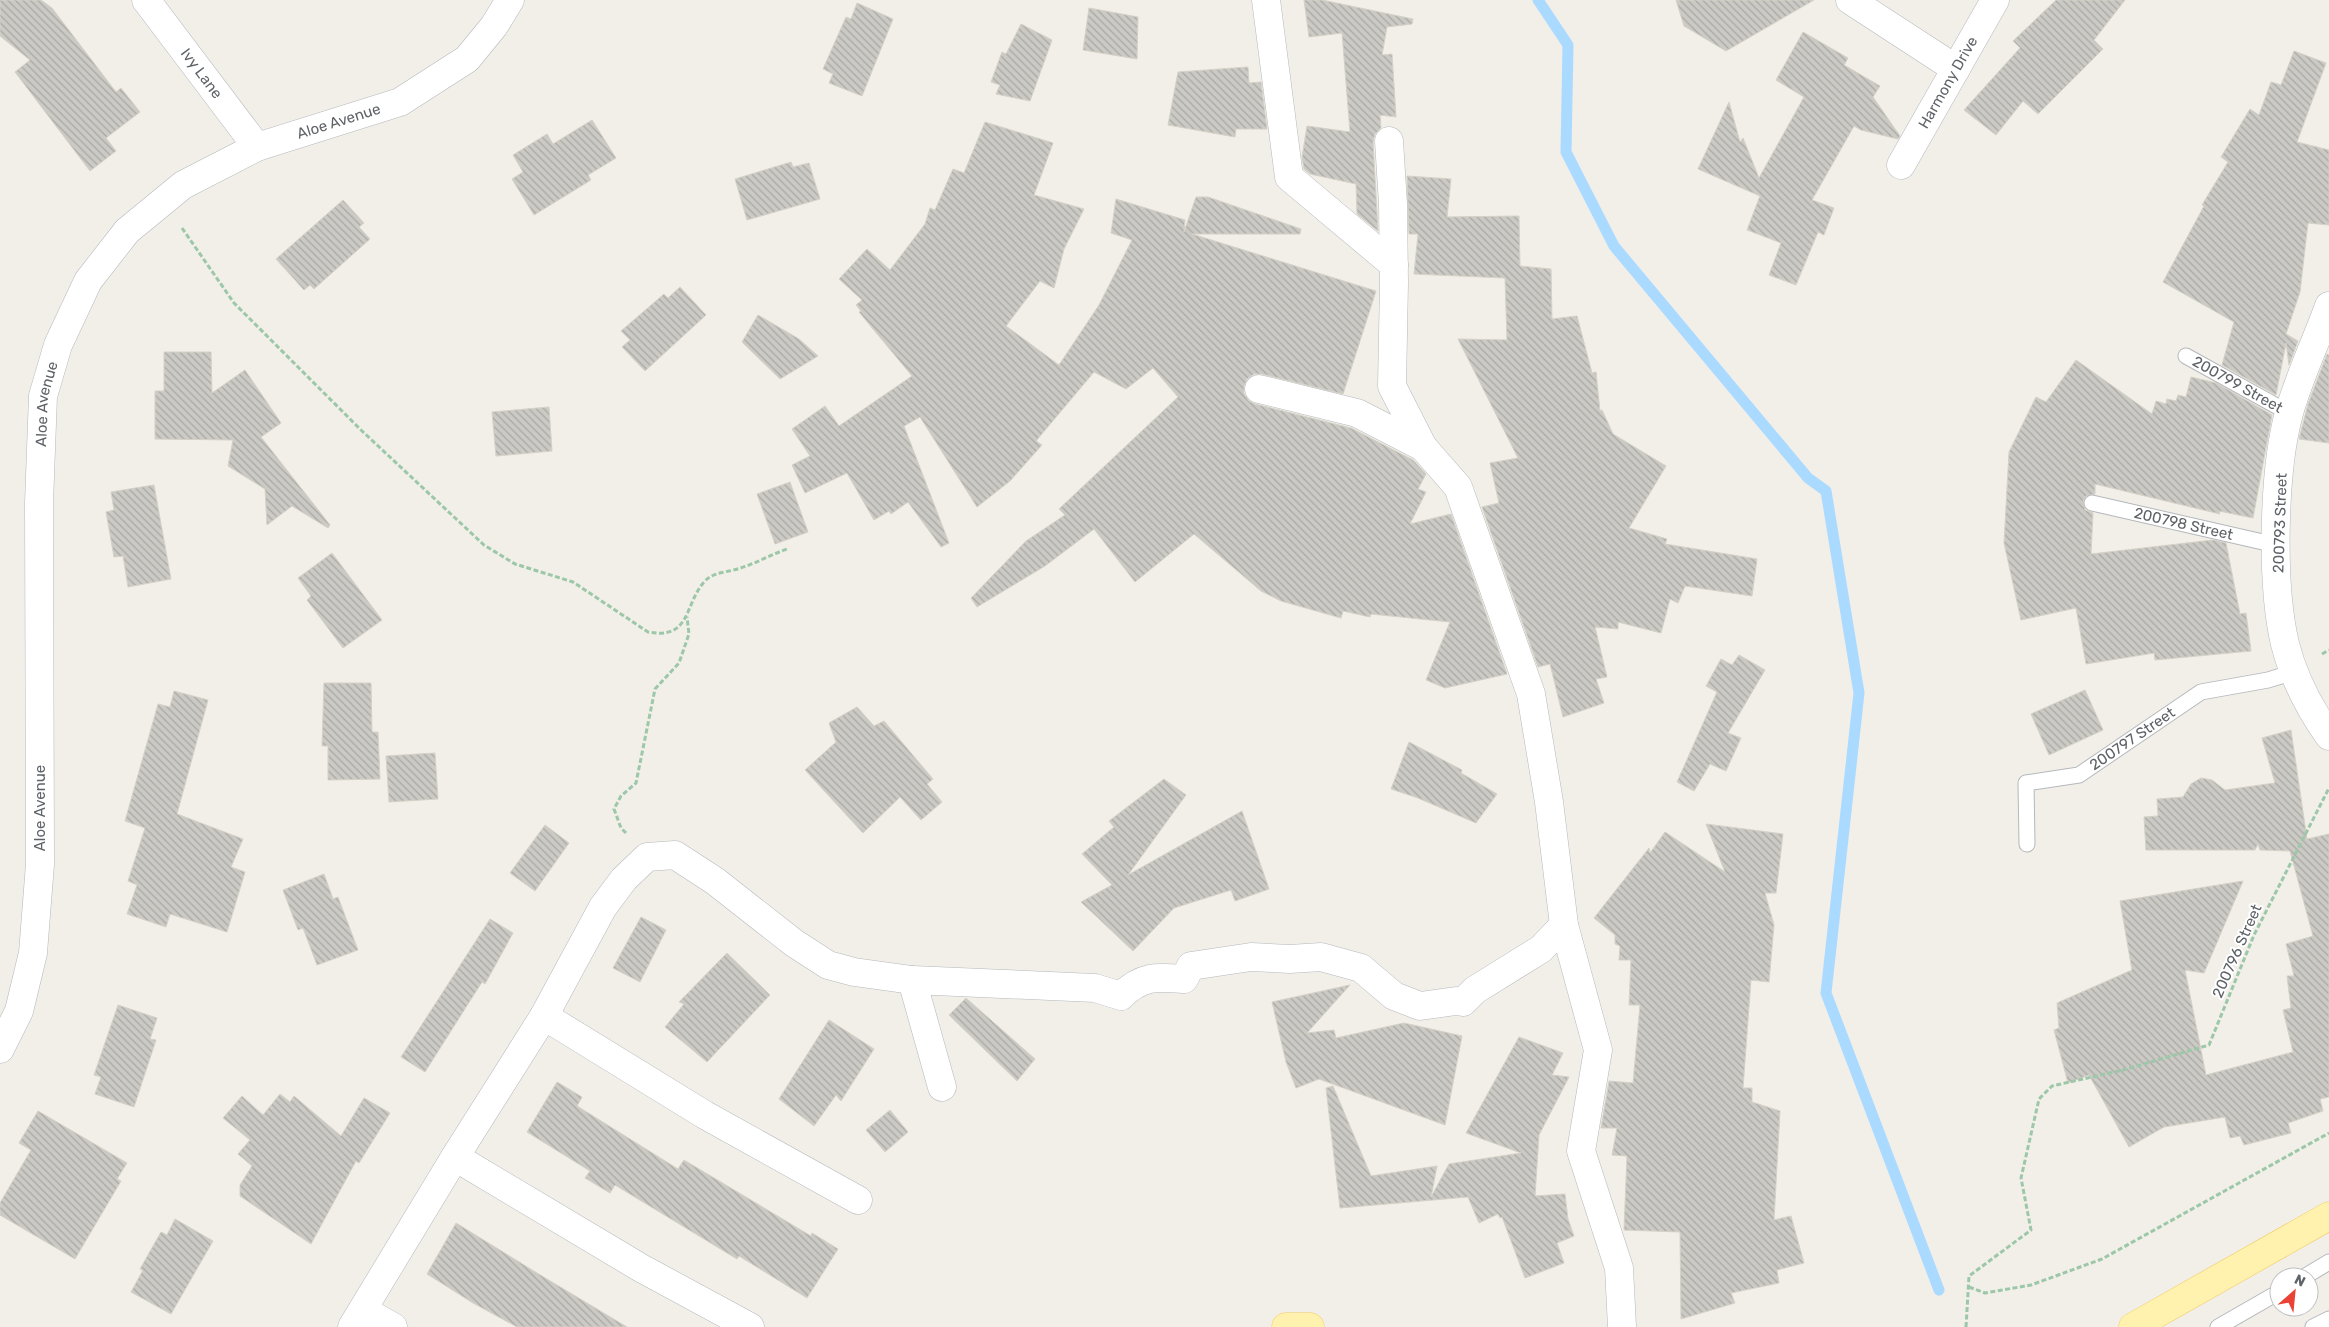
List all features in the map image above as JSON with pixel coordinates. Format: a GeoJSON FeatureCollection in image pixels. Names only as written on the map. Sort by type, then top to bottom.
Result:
{"type":"FeatureCollection","features":[{"type":"Feature","properties":{"kind":"main road"},"geometry":{"type":"LineString","coordinates":[[2133,1327],[2329,1216]]}},
{"type":"Feature","properties":{"kind":"main road"},"geometry":{"type":"LineString","coordinates":[[1286,1327],[1310,1327]]}},
{"type":"Feature","properties":{"kind":"street","name":"Ivy Lane"},"geometry":{"type":"LineString","coordinates":[[146,0],[257,147]]}},
{"type":"Feature","properties":{"kind":"street","name":"Aloe Avenue"},"geometry":{"type":"LineString","coordinates":[[0,1050],[18,1011],[33,953],[40,864],[38,503],[43,396],[58,345],[88,281],[128,231],[183,185],[257,147],[400,102],[467,59],[494,26],[510,0]]}},
{"type":"Feature","properties":{"kind":"street"},"geometry":{"type":"LineString","coordinates":[[1266,0],[1289,177],[1394,265]]}},
{"type":"Feature","properties":{"kind":"street"},"geometry":{"type":"LineString","coordinates":[[1850,0],[1956,69]]}},
{"type":"Feature","properties":{"kind":"street","name":"Harmony Drive"},"geometry":{"type":"LineString","coordinates":[[1900,165],[1995,0]]}},
{"type":"Feature","properties":{"kind":"street"},"geometry":{"type":"LineString","coordinates":[[1389,141],[1394,265],[1392,386],[1423,446],[1458,487],[1531,694],[1549,802],[1564,925],[1598,1050],[1582,1151],[1619,1268],[1622,1327]]}},
{"type":"Feature","properties":{"kind":"street","name":"200793 Street"},"geometry":{"type":"LineString","coordinates":[[2329,306],[2289,413],[2282,459],[2276,545],[2280,613],[2285,644],[2294,672],[2319,722],[2329,736]]}},
{"type":"Feature","properties":{"kind":"street"},"geometry":{"type":"LineString","coordinates":[[1259,389],[1357,413],[1423,446]]}},
{"type":"Feature","properties":{"kind":"street"},"geometry":{"type":"LineString","coordinates":[[393,1327],[358,1318],[456,1156],[544,1016],[603,907],[624,879],[647,857],[675,855],[715,881],[794,943],[828,965],[876,977],[1095,988],[1121,996],[1132,985],[1153,977],[1184,980],[1191,966],[1251,957],[1290,959],[1321,957],[1361,968],[1394,996],[1420,1006],[1456,1001],[1463,1002],[1475,990],[1541,949],[1564,925]]}},
{"type":"Feature","properties":{"kind":"street"},"geometry":{"type":"LineString","coordinates":[[912,980],[942,1086]]}},
{"type":"Feature","properties":{"kind":"street"},"geometry":{"type":"LineString","coordinates":[[544,1016],[705,1115],[858,1200]]}},
{"type":"Feature","properties":{"kind":"street"},"geometry":{"type":"LineString","coordinates":[[456,1156],[641,1268],[750,1327]]}},
{"type":"Feature","properties":{"kind":"lane","name":"200799 Street"},"geometry":{"type":"LineString","coordinates":[[2186,356],[2289,413]]}},
{"type":"Feature","properties":{"kind":"lane","name":"200798 Street"},"geometry":{"type":"LineString","coordinates":[[2092,503],[2276,545]]}},
{"type":"Feature","properties":{"kind":"lane","name":"200797 Street"},"geometry":{"type":"LineString","coordinates":[[2027,844],[2026,783],[2079,774],[2201,692],[2268,680],[2294,672]]}},
{"type":"Feature","properties":{"kind":"lane"},"geometry":{"type":"LineString","coordinates":[[2218,1327],[2269,1298]]}},
{"type":"Feature","properties":{"kind":"lane"},"geometry":{"type":"LineString","coordinates":[[2313,1327],[2329,1319]]}},
{"type":"Feature","properties":{"kind":"path"},"geometry":{"type":"LineString","coordinates":[[164,201],[234,303],[361,430],[484,545],[515,564],[574,582],[648,632],[662,635],[675,630],[687,616],[705,581],[715,574],[748,566],[786,549]]}},
{"type":"Feature","properties":{"kind":"path"},"geometry":{"type":"LineString","coordinates":[[647,857],[621,828],[614,809],[621,796],[636,783],[655,689],[679,662],[689,634],[687,616]]}},
{"type":"Feature","properties":{"kind":"path","name":"200796 Street"},"geometry":{"type":"LineString","coordinates":[[1969,1287],[1969,1276],[2031,1230],[2021,1178],[2039,1099],[2052,1086],[2123,1070],[2209,1045],[2254,935],[2329,788]]}},
{"type":"Feature","properties":{"kind":"path"},"geometry":{"type":"LineString","coordinates":[[1966,1327],[1969,1287],[1985,1293],[2031,1286],[2102,1258],[2329,1133]]}},
{"type":"Feature","properties":{"kind":"building"},"geometry":{"type":"Polygon","coordinates":[[[0,0],[41,0],[52,8],[116,92],[121,88],[140,112],[106,138],[116,151],[90,171],[15,72],[30,60],[0,36],[0,0]]]}},
{"type":"Feature","properties":{"kind":"building"},"geometry":{"type":"Polygon","coordinates":[[[1304,0],[1322,0],[1413,19],[1412,24],[1387,27],[1382,55],[1392,54],[1396,117],[1380,115],[1381,128],[1375,134],[1373,142],[1378,231],[1357,214],[1356,184],[1310,174],[1304,169],[1302,157],[1307,126],[1350,132],[1342,33],[1309,37],[1304,0]]]}},
{"type":"Feature","properties":{"kind":"building"},"geometry":{"type":"Polygon","coordinates":[[[1676,0],[1814,0],[1726,51],[1684,26],[1676,0]]]}},
{"type":"Feature","properties":{"kind":"building"},"geometry":{"type":"Polygon","coordinates":[[[2056,0],[2125,0],[2094,40],[2103,49],[2038,114],[2023,101],[1996,135],[1964,110],[2020,48],[2013,41],[2056,0]]]}},
{"type":"Feature","properties":{"kind":"building"},"geometry":{"type":"Polygon","coordinates":[[[857,3],[893,19],[862,96],[829,83],[833,74],[823,69],[846,17],[851,19],[857,3]]]}},
{"type":"Feature","properties":{"kind":"building"},"geometry":{"type":"Polygon","coordinates":[[[1089,8],[1138,17],[1137,59],[1083,50],[1089,8]]]}},
{"type":"Feature","properties":{"kind":"building"},"geometry":{"type":"Polygon","coordinates":[[[1021,24],[1052,40],[1030,101],[996,94],[1000,85],[991,82],[1002,52],[1006,54],[1021,24]]]}},
{"type":"Feature","properties":{"kind":"building"},"geometry":{"type":"Polygon","coordinates":[[[1803,32],[1848,58],[1844,65],[1880,86],[1873,97],[1900,136],[1898,139],[1861,130],[1854,126],[1812,200],[1834,208],[1824,235],[1818,232],[1796,285],[1769,275],[1781,243],[1747,230],[1760,196],[1698,169],[1729,102],[1740,142],[1743,138],[1759,178],[1804,97],[1776,80],[1803,32]]]}},
{"type":"Feature","properties":{"kind":"building"},"geometry":{"type":"Polygon","coordinates":[[[2294,51],[2326,63],[2297,142],[2329,150],[2329,225],[2308,223],[2300,292],[2286,334],[2298,341],[2289,365],[2286,343],[2276,395],[2222,365],[2234,322],[2163,282],[2204,206],[2202,205],[2228,162],[2221,157],[2250,109],[2259,115],[2271,82],[2281,85],[2294,51]]]}},
{"type":"Feature","properties":{"kind":"building"},"geometry":{"type":"Polygon","coordinates":[[[1248,67],[1249,83],[1261,82],[1267,129],[1236,129],[1235,137],[1168,125],[1178,72],[1248,67]]]}},
{"type":"Feature","properties":{"kind":"building"},"geometry":{"type":"Polygon","coordinates":[[[592,120],[616,158],[588,175],[591,180],[534,215],[512,179],[523,172],[513,155],[547,134],[553,144],[592,120]]]}},
{"type":"Feature","properties":{"kind":"building"},"geometry":{"type":"Polygon","coordinates":[[[985,122],[1053,143],[1034,195],[1084,209],[1064,249],[1054,288],[1040,281],[1006,326],[1059,365],[1099,305],[1132,240],[1111,233],[1116,199],[1185,220],[1184,232],[1196,197],[1208,197],[1301,229],[1300,234],[1192,234],[1376,291],[1343,394],[1262,374],[1254,374],[1247,379],[1244,386],[1244,394],[1249,401],[1255,404],[1351,428],[1413,460],[1426,474],[1418,489],[1426,492],[1410,524],[1451,514],[1507,674],[1445,688],[1426,680],[1450,622],[1371,614],[1370,617],[1343,611],[1341,618],[1281,601],[1261,591],[1194,534],[1135,582],[1094,529],[1045,566],[977,607],[971,598],[1026,541],[1065,515],[1059,509],[1178,397],[1153,368],[1126,389],[1094,372],[1036,441],[1042,445],[1010,481],[977,507],[920,417],[904,426],[949,543],[941,547],[908,502],[891,514],[889,511],[874,520],[847,473],[805,493],[792,465],[810,456],[792,429],[825,406],[839,426],[912,376],[859,312],[861,311],[856,305],[862,300],[839,279],[867,249],[890,270],[925,224],[930,208],[935,210],[953,169],[964,173],[985,122]]]}},
{"type":"Feature","properties":{"kind":"building"},"geometry":{"type":"Polygon","coordinates":[[[791,162],[793,167],[809,163],[820,199],[747,220],[735,179],[791,162]]]}},
{"type":"Feature","properties":{"kind":"building"},"geometry":{"type":"Polygon","coordinates":[[[1407,176],[1451,179],[1447,217],[1519,216],[1520,266],[1551,269],[1552,319],[1577,316],[1592,373],[1596,372],[1600,411],[1602,410],[1613,434],[1666,466],[1629,528],[1667,539],[1665,544],[1757,559],[1752,596],[1685,586],[1678,603],[1670,599],[1661,633],[1618,622],[1618,629],[1595,627],[1607,677],[1596,679],[1604,703],[1563,717],[1550,664],[1538,667],[1482,507],[1499,503],[1490,463],[1518,458],[1458,339],[1507,340],[1505,278],[1414,274],[1418,234],[1409,234],[1407,176]]]}},
{"type":"Feature","properties":{"kind":"building"},"geometry":{"type":"Polygon","coordinates":[[[343,200],[364,223],[359,227],[370,239],[314,289],[310,285],[304,290],[276,259],[343,200]]]}},
{"type":"Feature","properties":{"kind":"building"},"geometry":{"type":"Polygon","coordinates":[[[680,287],[706,315],[645,371],[622,347],[630,340],[621,331],[664,294],[668,298],[680,287]]]}},
{"type":"Feature","properties":{"kind":"building"},"geometry":{"type":"Polygon","coordinates":[[[758,315],[799,339],[818,356],[780,379],[742,342],[758,315]]]}},
{"type":"Feature","properties":{"kind":"building"},"geometry":{"type":"Polygon","coordinates":[[[164,352],[211,352],[212,393],[245,370],[281,423],[261,437],[330,525],[328,528],[292,506],[267,525],[265,489],[228,466],[233,440],[155,439],[155,391],[164,391],[164,352]]]}},
{"type":"Feature","properties":{"kind":"building"},"geometry":{"type":"Polygon","coordinates":[[[2327,354],[2329,355],[2329,443],[2299,439],[2308,404],[2327,354]]]}},
{"type":"Feature","properties":{"kind":"building"},"geometry":{"type":"Polygon","coordinates":[[[2076,360],[2152,414],[2156,401],[2166,404],[2167,399],[2176,401],[2178,395],[2186,397],[2191,377],[2216,383],[2272,415],[2253,518],[2219,511],[2220,514],[2095,484],[2095,494],[2086,496],[2083,501],[2085,510],[2093,513],[2091,554],[2213,540],[2226,543],[2240,614],[2246,613],[2251,651],[2155,660],[2154,653],[2086,664],[2076,608],[2021,620],[2004,543],[2009,452],[2036,397],[2046,402],[2076,360]]]}},
{"type":"Feature","properties":{"kind":"building"},"geometry":{"type":"Polygon","coordinates":[[[549,407],[552,451],[496,456],[492,412],[549,407]]]}},
{"type":"Feature","properties":{"kind":"building"},"geometry":{"type":"Polygon","coordinates":[[[790,482],[808,532],[775,544],[757,494],[790,482]]]}},
{"type":"Feature","properties":{"kind":"building"},"geometry":{"type":"Polygon","coordinates":[[[154,485],[171,579],[128,587],[123,556],[114,557],[106,512],[114,510],[111,492],[154,485]]]}},
{"type":"Feature","properties":{"kind":"building"},"geometry":{"type":"Polygon","coordinates":[[[332,553],[382,620],[343,648],[307,600],[311,596],[298,578],[332,553]]]}},
{"type":"Feature","properties":{"kind":"building"},"geometry":{"type":"Polygon","coordinates":[[[1739,655],[1765,670],[1728,733],[1741,738],[1726,771],[1710,764],[1694,791],[1677,782],[1717,692],[1706,686],[1721,659],[1732,665],[1739,655]]]}},
{"type":"Feature","properties":{"kind":"building"},"geometry":{"type":"Polygon","coordinates":[[[324,683],[371,683],[372,732],[378,732],[380,779],[328,780],[328,746],[322,746],[324,683]]]}},
{"type":"Feature","properties":{"kind":"building"},"geometry":{"type":"Polygon","coordinates":[[[2085,690],[2103,730],[2049,755],[2031,714],[2085,690]]]}},
{"type":"Feature","properties":{"kind":"building"},"geometry":{"type":"Polygon","coordinates":[[[174,691],[208,700],[177,814],[243,839],[231,867],[245,872],[227,932],[170,914],[166,927],[127,914],[137,885],[128,881],[145,828],[125,821],[158,704],[170,707],[174,691]]]}},
{"type":"Feature","properties":{"kind":"building"},"geometry":{"type":"Polygon","coordinates":[[[857,707],[874,726],[884,721],[933,779],[927,784],[942,802],[921,820],[900,797],[863,833],[805,770],[836,742],[829,723],[857,707]]]}},
{"type":"Feature","properties":{"kind":"building"},"geometry":{"type":"Polygon","coordinates":[[[2291,730],[2307,839],[2329,834],[2329,1097],[2320,1099],[2323,1111],[2288,1123],[2291,1133],[2244,1145],[2240,1136],[2230,1138],[2225,1117],[2164,1127],[2129,1147],[2089,1075],[2068,1083],[2054,1030],[2059,1028],[2057,1003],[2132,970],[2120,901],[2243,881],[2204,973],[2185,970],[2206,1075],[2293,1052],[2283,1010],[2291,1008],[2287,976],[2294,976],[2286,944],[2313,936],[2290,851],[2260,850],[2258,844],[2255,850],[2146,850],[2144,817],[2158,816],[2157,799],[2183,797],[2191,784],[2201,778],[2212,780],[2225,790],[2275,783],[2262,738],[2291,730]]]}},
{"type":"Feature","properties":{"kind":"building"},"geometry":{"type":"Polygon","coordinates":[[[1409,742],[1462,770],[1461,773],[1497,794],[1476,823],[1418,798],[1391,789],[1409,742]]]}},
{"type":"Feature","properties":{"kind":"building"},"geometry":{"type":"Polygon","coordinates":[[[435,753],[438,799],[389,802],[386,756],[435,753]]]}},
{"type":"Feature","properties":{"kind":"building"},"geometry":{"type":"Polygon","coordinates":[[[1164,779],[1186,795],[1128,875],[1242,811],[1269,889],[1235,901],[1231,890],[1174,908],[1133,951],[1081,902],[1112,885],[1082,854],[1114,827],[1109,821],[1164,779]]]}},
{"type":"Feature","properties":{"kind":"building"},"geometry":{"type":"Polygon","coordinates":[[[1706,824],[1783,834],[1776,893],[1765,893],[1774,925],[1769,982],[1751,980],[1743,1088],[1752,1088],[1752,1102],[1780,1111],[1774,1220],[1791,1216],[1804,1263],[1777,1270],[1779,1283],[1731,1293],[1735,1303],[1681,1319],[1680,1232],[1624,1230],[1627,1156],[1612,1155],[1617,1128],[1601,1128],[1609,1081],[1633,1083],[1640,1005],[1629,1005],[1631,960],[1619,960],[1620,946],[1615,944],[1615,935],[1594,918],[1649,848],[1650,853],[1665,832],[1725,872],[1706,824]]]}},
{"type":"Feature","properties":{"kind":"building"},"geometry":{"type":"Polygon","coordinates":[[[545,825],[569,843],[535,891],[510,873],[545,825]]]}},
{"type":"Feature","properties":{"kind":"building"},"geometry":{"type":"Polygon","coordinates":[[[324,874],[333,899],[338,897],[358,950],[317,965],[303,928],[298,930],[283,890],[324,874]]]}},
{"type":"Feature","properties":{"kind":"building"},"geometry":{"type":"Polygon","coordinates":[[[641,917],[666,930],[640,982],[613,968],[641,917]]]}},
{"type":"Feature","properties":{"kind":"building"},"geometry":{"type":"Polygon","coordinates":[[[490,919],[513,933],[485,984],[482,982],[425,1072],[401,1057],[490,919]]]}},
{"type":"Feature","properties":{"kind":"building"},"geometry":{"type":"Polygon","coordinates":[[[727,953],[770,995],[707,1062],[665,1027],[684,1004],[679,1002],[727,953]]]}},
{"type":"Feature","properties":{"kind":"building"},"geometry":{"type":"Polygon","coordinates":[[[1350,985],[1307,1033],[1334,1030],[1336,1038],[1404,1023],[1462,1036],[1445,1125],[1319,1079],[1296,1088],[1286,1062],[1272,1002],[1350,985]]]}},
{"type":"Feature","properties":{"kind":"building"},"geometry":{"type":"Polygon","coordinates":[[[966,998],[1035,1059],[1017,1081],[949,1015],[966,998]]]}},
{"type":"Feature","properties":{"kind":"building"},"geometry":{"type":"Polygon","coordinates":[[[118,1005],[157,1018],[150,1039],[156,1040],[134,1107],[95,1094],[101,1077],[94,1075],[118,1005]]]}},
{"type":"Feature","properties":{"kind":"building"},"geometry":{"type":"Polygon","coordinates":[[[829,1020],[874,1049],[841,1101],[836,1095],[814,1126],[779,1099],[829,1020]]]}},
{"type":"Feature","properties":{"kind":"building"},"geometry":{"type":"Polygon","coordinates":[[[1519,1037],[1563,1053],[1552,1075],[1569,1077],[1539,1135],[1535,1196],[1565,1194],[1568,1219],[1574,1236],[1557,1243],[1564,1263],[1525,1278],[1502,1217],[1500,1218],[1498,1214],[1479,1223],[1468,1197],[1340,1208],[1326,1088],[1333,1086],[1371,1176],[1437,1166],[1431,1197],[1449,1164],[1521,1153],[1466,1133],[1519,1037]]]}},
{"type":"Feature","properties":{"kind":"building"},"geometry":{"type":"Polygon","coordinates":[[[557,1082],[582,1097],[577,1106],[678,1169],[684,1160],[811,1236],[812,1233],[838,1249],[807,1298],[739,1256],[737,1259],[615,1185],[610,1193],[585,1178],[590,1171],[527,1132],[557,1082]]]}},
{"type":"Feature","properties":{"kind":"building"},"geometry":{"type":"Polygon","coordinates":[[[280,1094],[290,1102],[294,1096],[341,1136],[364,1098],[390,1113],[359,1163],[356,1161],[311,1244],[240,1196],[240,1185],[252,1166],[238,1154],[250,1140],[223,1118],[242,1096],[263,1115],[280,1094]]]}},
{"type":"Feature","properties":{"kind":"building"},"geometry":{"type":"Polygon","coordinates":[[[890,1110],[908,1132],[885,1152],[866,1130],[890,1110]]]}},
{"type":"Feature","properties":{"kind":"building"},"geometry":{"type":"Polygon","coordinates":[[[38,1111],[127,1163],[117,1179],[121,1181],[75,1259],[0,1215],[0,1203],[31,1150],[19,1143],[38,1111]]]}},
{"type":"Feature","properties":{"kind":"building"},"geometry":{"type":"Polygon","coordinates":[[[175,1219],[213,1241],[171,1314],[131,1292],[143,1270],[140,1269],[161,1232],[167,1235],[175,1219]]]}},
{"type":"Feature","properties":{"kind":"building"},"geometry":{"type":"Polygon","coordinates":[[[456,1223],[627,1327],[517,1327],[473,1303],[427,1274],[456,1223]]]}},
{"type":"Feature","properties":{"kind":"waterway"},"geometry":{"type":"LineString","coordinates":[[1538,0],[1568,45],[1566,152],[1614,246],[1808,478],[1826,491],[1859,693],[1826,993],[1939,1290]]}}]}
